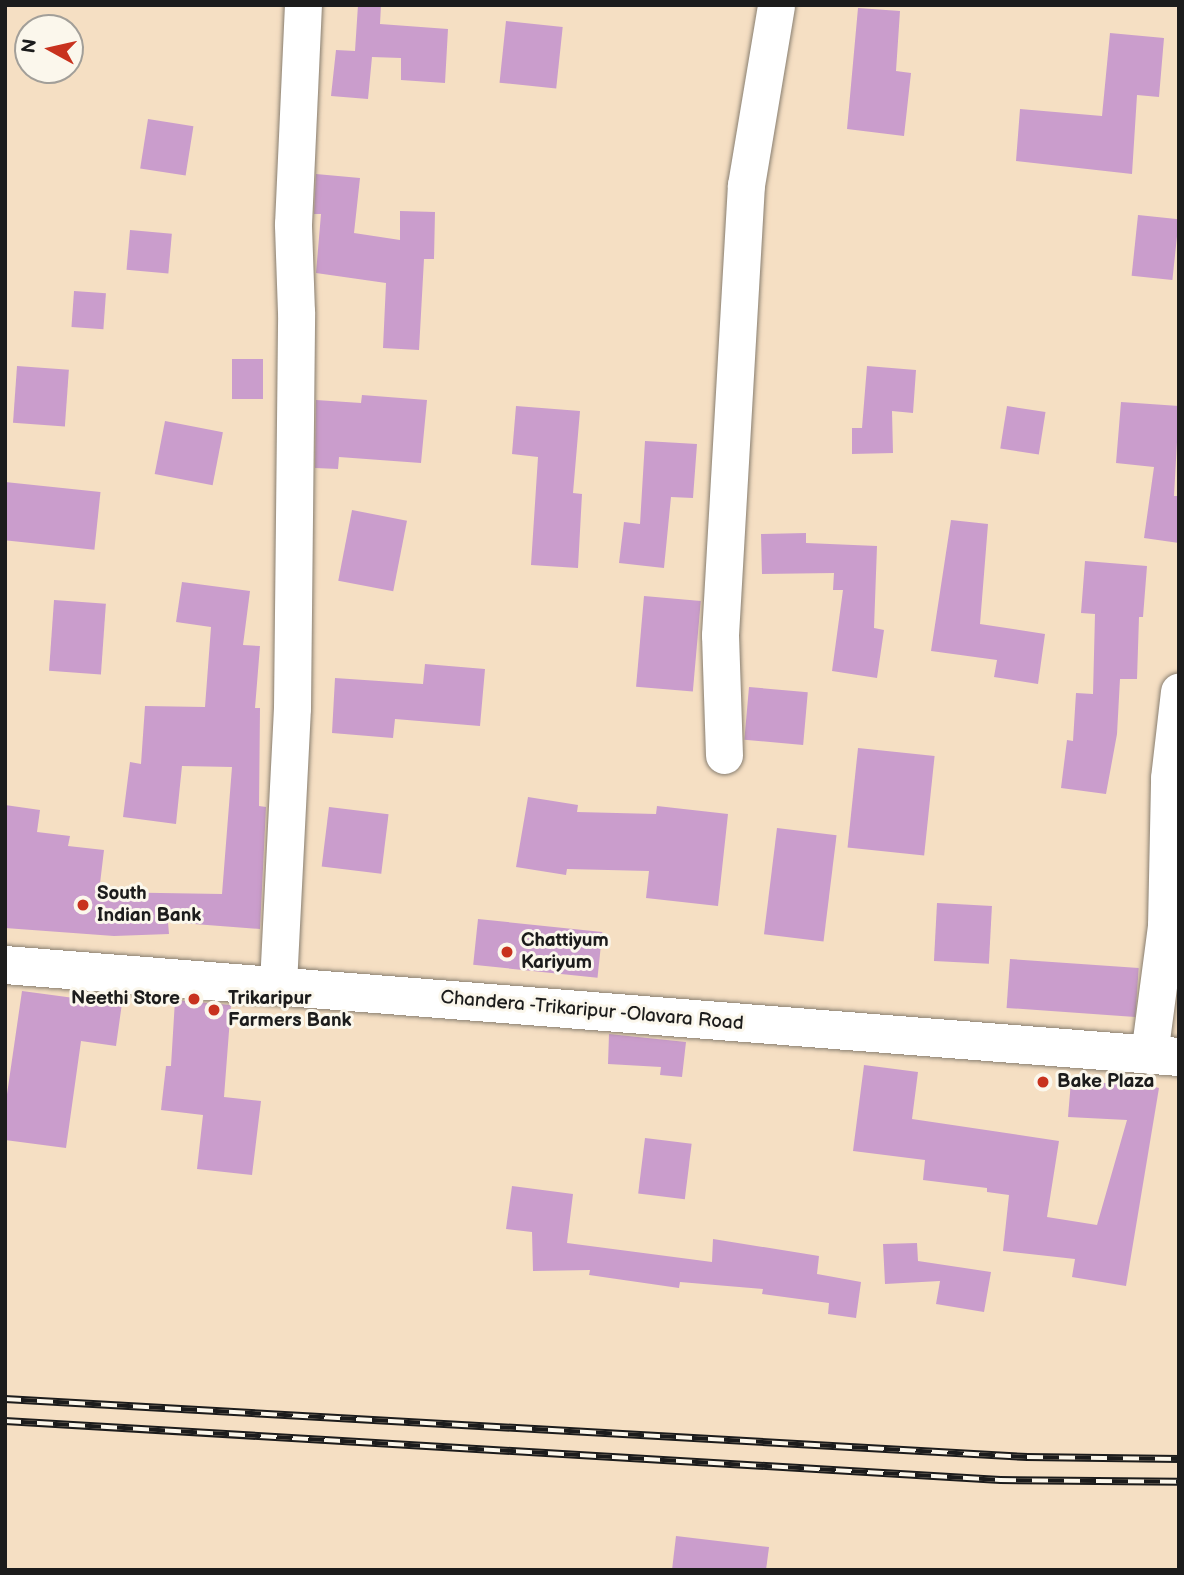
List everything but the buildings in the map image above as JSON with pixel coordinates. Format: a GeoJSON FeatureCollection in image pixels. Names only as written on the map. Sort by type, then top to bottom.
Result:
{"type":"FeatureCollection","features":[{"type":"Feature","properties":{"kind":"main road","name":"Chandera -Trikaripur -Olavara Road"},"geometry":{"type":"LineString","coordinates":[[5,965],[278,984],[1103,1055],[1164,1056]]}},
{"type":"Feature","properties":{"kind":"street"},"geometry":{"type":"LineString","coordinates":[[278,984],[292,708],[296,312],[293,224],[303,5]]}},
{"type":"Feature","properties":{"kind":"street"},"geometry":{"type":"LineString","coordinates":[[724,755],[720,635],[746,185],[776,5]]}},
{"type":"Feature","properties":{"kind":"street"},"geometry":{"type":"LineString","coordinates":[[1164,1056],[1169,778],[1179,692]]}},
{"type":"Feature","properties":{"kind":"railway"},"geometry":{"type":"LineString","coordinates":[[5,1399],[1027,1457],[1179,1459]]}},
{"type":"Feature","properties":{"kind":"railway"},"geometry":{"type":"LineString","coordinates":[[5,1421],[1000,1480],[1179,1482]]}},
{"type":"Feature","properties":{"kind":"place","name":"South Indian Bank"},"geometry":{"type":"Point","coordinates":[83,905]}},
{"type":"Feature","properties":{"kind":"place","name":"Chattiyum Kariyum"},"geometry":{"type":"Point","coordinates":[507,952]}},
{"type":"Feature","properties":{"kind":"place","name":"Neethi Store"},"geometry":{"type":"Point","coordinates":[194,999]}},
{"type":"Feature","properties":{"kind":"place","name":"Trikaripur Farmers Bank"},"geometry":{"type":"Point","coordinates":[214,1010]}},
{"type":"Feature","properties":{"kind":"place","name":"Bake Plaza"},"geometry":{"type":"Point","coordinates":[1043,1082]}}]}
